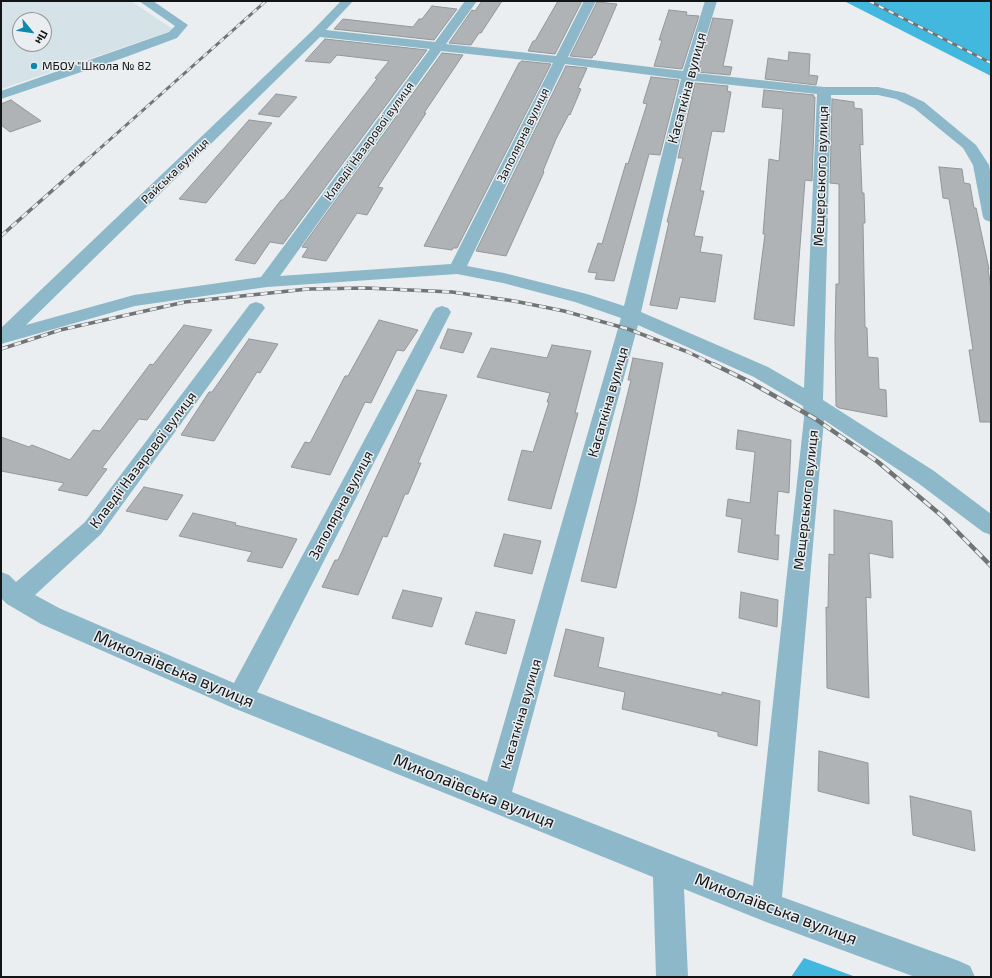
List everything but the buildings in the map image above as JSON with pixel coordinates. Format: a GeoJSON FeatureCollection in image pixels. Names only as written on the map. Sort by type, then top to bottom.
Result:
{"type":"FeatureCollection","features":[{"type":"Feature","properties":{"kind":"street"},"geometry":{"type":"LineString","coordinates":[[1,95],[173,35],[182,25],[146,1]]}},
{"type":"Feature","properties":{"kind":"street","name":"Райська вулиця"},"geometry":{"type":"LineString","coordinates":[[2,338],[317,33],[347,1]]}},
{"type":"Feature","properties":{"kind":"street","name":"Клавдії Назарової вулиця"},"geometry":{"type":"LineString","coordinates":[[267,282],[471,1]]}},
{"type":"Feature","properties":{"kind":"street","name":"Заполярна вулиця"},"geometry":{"type":"LineString","coordinates":[[457,269],[590,1]]}},
{"type":"Feature","properties":{"kind":"street","name":"Касаткіна вулиця"},"geometry":{"type":"LineString","coordinates":[[496,800],[631,315],[688,76],[711,1]]}},
{"type":"Feature","properties":{"kind":"street"},"geometry":{"type":"LineString","coordinates":[[317,33],[824,91],[878,91],[900,96],[919,105],[969,145],[981,165],[991,217]]}},
{"type":"Feature","properties":{"kind":"street","name":"Мещерського вулиця"},"geometry":{"type":"LineString","coordinates":[[766,907],[814,418],[813,403],[824,91]]}},
{"type":"Feature","properties":{"kind":"street"},"geometry":{"type":"LineString","coordinates":[[2,338],[134,301],[267,282],[457,269],[504,278],[581,298],[631,315],[761,372],[813,403],[926,477],[991,526]]}},
{"type":"Feature","properties":{"kind":"street","name":"Клавдії Назарової вулиця"},"geometry":{"type":"LineString","coordinates":[[8,589],[93,528],[256,308]]}},
{"type":"Feature","properties":{"kind":"street","name":"Заполярна вулиця"},"geometry":{"type":"LineString","coordinates":[[240,698],[442,312]]}},
{"type":"Feature","properties":{"kind":"street","name":"Миколаївська вулиця"},"geometry":{"type":"LineString","coordinates":[[8,589],[50,616],[240,698],[766,907],[959,977]]}},
{"type":"Feature","properties":{"kind":"street"},"geometry":{"type":"LineString","coordinates":[[668,868],[672,977]]}},
{"type":"Feature","properties":{"kind":"shaded area","name":"МБОУ \"Школа № 82"},"geometry":{"type":"Polygon","coordinates":[[[1,1],[131,1],[174,30],[1,89],[1,1]]]}},
{"type":"Feature","properties":{"kind":"shaded area"},"geometry":{"type":"Polygon","coordinates":[[[844,1],[991,1],[991,76],[844,1]]]}},
{"type":"Feature","properties":{"kind":"shaded area"},"geometry":{"type":"Polygon","coordinates":[[[804,958],[856,977],[791,977],[804,958]]]}},
{"type":"Feature","properties":{"kind":"railway"},"geometry":{"type":"LineString","coordinates":[[88,159],[266,1]]}},
{"type":"Feature","properties":{"kind":"railway"},"geometry":{"type":"LineString","coordinates":[[869,1],[991,63]]}},
{"type":"Feature","properties":{"kind":"railway"},"geometry":{"type":"LineString","coordinates":[[1,236],[89,158]]}},
{"type":"Feature","properties":{"kind":"railway"},"geometry":{"type":"LineString","coordinates":[[1,349],[60,330],[185,302],[308,289],[366,288],[452,292],[514,301],[564,311],[628,329],[688,352],[715,365]]}},
{"type":"Feature","properties":{"kind":"railway"},"geometry":{"type":"LineString","coordinates":[[713,364],[748,381],[814,418],[878,462],[942,516],[991,566]]}},
{"type":"Feature","properties":{"kind":"place","name":"МБОУ \"Школа № 82"},"geometry":{"type":"Point","coordinates":[34,66]}}]}
